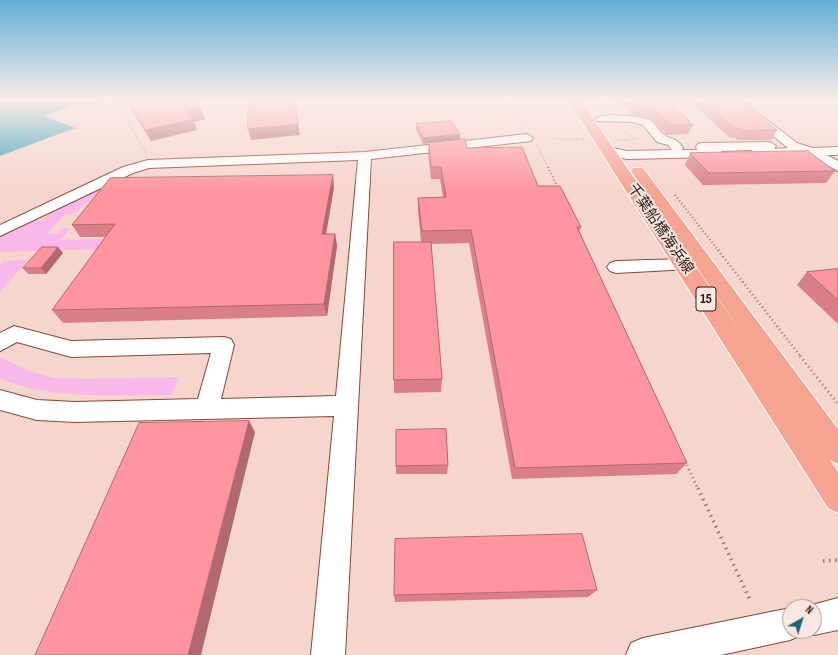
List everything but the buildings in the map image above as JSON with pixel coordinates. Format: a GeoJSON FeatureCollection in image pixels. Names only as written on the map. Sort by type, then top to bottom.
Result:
{"type":"FeatureCollection","features":[{"type":"Feature","properties":{"kind":"main road","name":"千葉船橋海浜線"},"geometry":{"type":"LineString","coordinates":[[606,131],[624,148],[684,266],[838,498]]}},
{"type":"Feature","properties":{"kind":"main road","name":"千葉船橋海浜線"},"geometry":{"type":"LineString","coordinates":[[610,131],[835,442]]}},
{"type":"Feature","properties":{"kind":"street"},"geometry":{"type":"LineString","coordinates":[[654,131],[662,139],[672,142],[678,148]]}},
{"type":"Feature","properties":{"kind":"street"},"geometry":{"type":"LineString","coordinates":[[772,131],[794,148],[838,174]]}},
{"type":"Feature","properties":{"kind":"street"},"geometry":{"type":"LineString","coordinates":[[0,231],[115,176],[148,164],[176,161],[365,156],[531,137]]}},
{"type":"Feature","properties":{"kind":"street"},"geometry":{"type":"LineString","coordinates":[[624,148],[794,148],[838,144]]}},
{"type":"Feature","properties":{"kind":"street"},"geometry":{"type":"LineString","coordinates":[[624,148],[794,148],[810,151],[838,151]]}},
{"type":"Feature","properties":{"kind":"street"},"geometry":{"type":"LineString","coordinates":[[810,151],[838,167]]}},
{"type":"Feature","properties":{"kind":"street"},"geometry":{"type":"LineString","coordinates":[[328,655],[345,406],[365,156]]}},
{"type":"Feature","properties":{"kind":"street"},"geometry":{"type":"LineString","coordinates":[[616,267],[684,266]]}},
{"type":"Feature","properties":{"kind":"street"},"geometry":{"type":"LineString","coordinates":[[0,343],[14,334],[71,349],[224,345],[207,409]]}},
{"type":"Feature","properties":{"kind":"street"},"geometry":{"type":"LineString","coordinates":[[0,400],[37,410],[75,412],[345,406]]}},
{"type":"Feature","properties":{"kind":"street"},"geometry":{"type":"LineString","coordinates":[[822,617],[838,614]]}},
{"type":"Feature","properties":{"kind":"street"},"geometry":{"type":"LineString","coordinates":[[643,655],[782,626]]}},
{"type":"Feature","properties":{"kind":"path"},"geometry":{"type":"LineString","coordinates":[[133,131],[150,158]]}},
{"type":"Feature","properties":{"kind":"path"},"geometry":{"type":"LineString","coordinates":[[527,131],[559,190]]}},
{"type":"Feature","properties":{"kind":"path"},"geometry":{"type":"LineString","coordinates":[[624,148],[628,135],[625,131]]}},
{"type":"Feature","properties":{"kind":"path"},"geometry":{"type":"LineString","coordinates":[[556,139],[582,139]]}},
{"type":"Feature","properties":{"kind":"path"},"geometry":{"type":"LineString","coordinates":[[674,194],[838,404]]}},
{"type":"Feature","properties":{"kind":"path"},"geometry":{"type":"LineString","coordinates":[[683,456],[750,600]]}},
{"type":"Feature","properties":{"kind":"path"},"geometry":{"type":"LineString","coordinates":[[823,561],[838,560]]}},
{"type":"Feature","properties":{"kind":"shaded area"},"geometry":{"type":"Polygon","coordinates":[[[111,184],[108,189],[85,204],[76,213],[64,215],[47,233],[56,234],[63,228],[70,228],[61,240],[338,233],[335,243],[0,252],[0,237],[32,220],[41,221],[48,216],[50,212],[111,184]]]}},
{"type":"Feature","properties":{"kind":"shaded area"},"geometry":{"type":"Polygon","coordinates":[[[28,260],[0,292],[0,265],[4,261],[28,260]]]}},
{"type":"Feature","properties":{"kind":"shaded area"},"geometry":{"type":"Polygon","coordinates":[[[0,357],[27,370],[54,378],[86,379],[179,377],[172,395],[85,395],[63,393],[21,386],[0,379],[0,357]]]}},
{"type":"Feature","properties":{"kind":"water"},"geometry":{"type":"Polygon","coordinates":[[[0,131],[68,131],[0,156],[0,131]]]}}]}
